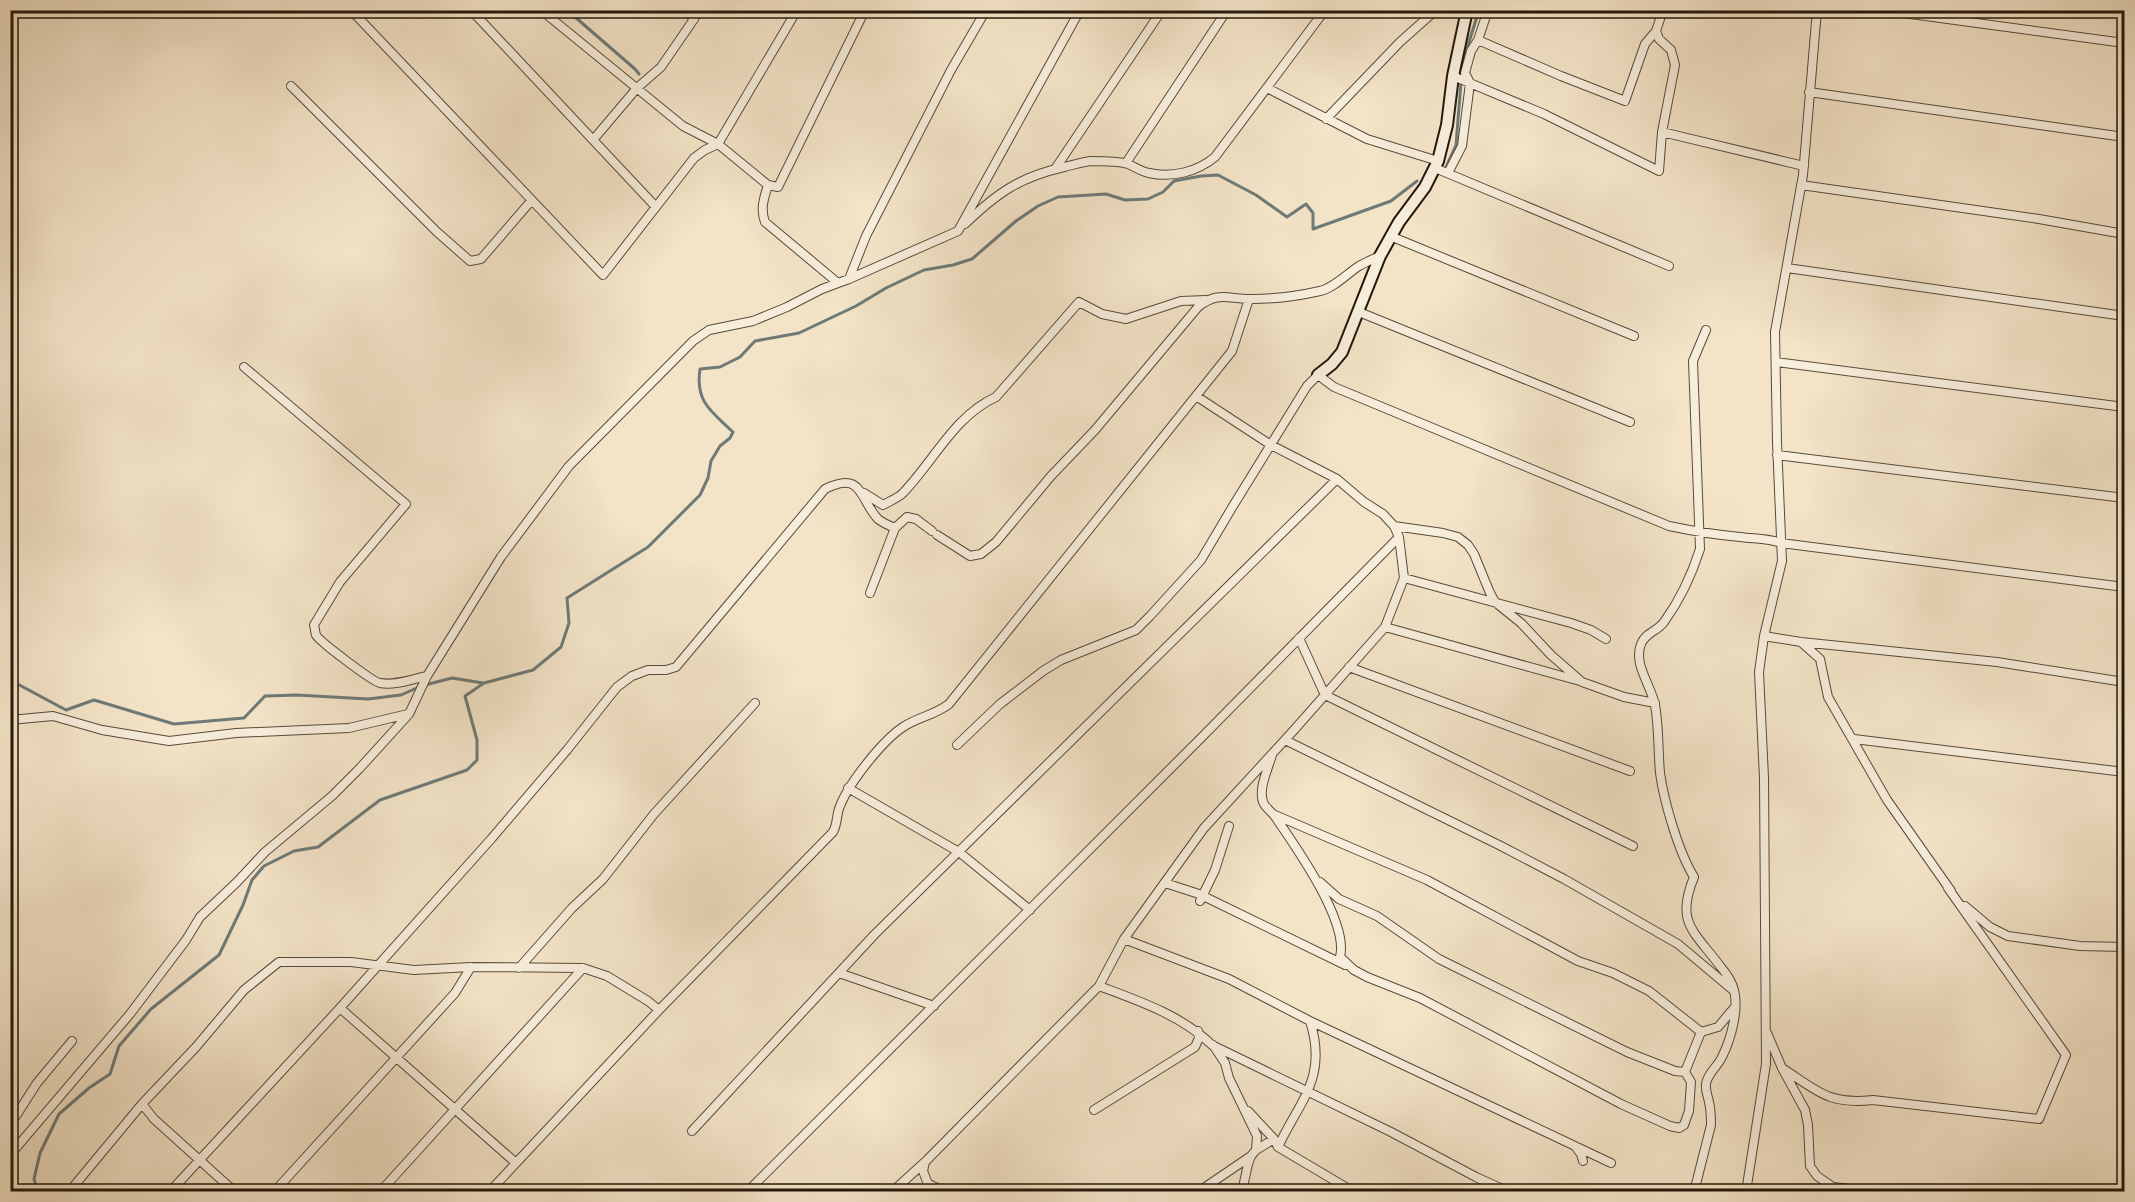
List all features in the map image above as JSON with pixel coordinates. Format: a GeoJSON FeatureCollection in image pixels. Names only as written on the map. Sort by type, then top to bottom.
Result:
{"type":"FeatureCollection","features":[{"type":"Feature","properties":{"kind":"street"},"geometry":{"type":"LineString","coordinates":[[351,10],[603,275],[694,158],[718,144],[797,10]]}},
{"type":"Feature","properties":{"kind":"street"},"geometry":{"type":"LineString","coordinates":[[471,10],[656,207]]}},
{"type":"Feature","properties":{"kind":"street"},"geometry":{"type":"LineString","coordinates":[[541,10],[683,126],[718,144],[768,185],[778,187],[865,10]]}},
{"type":"Feature","properties":{"kind":"street"},"geometry":{"type":"LineString","coordinates":[[685,10],[694,19]]}},
{"type":"Feature","properties":{"kind":"street"},"geometry":{"type":"LineString","coordinates":[[593,140],[637,88],[662,67],[695,14],[702,10]]}},
{"type":"Feature","properties":{"kind":"street"},"geometry":{"type":"LineString","coordinates":[[849,279],[866,236],[951,70],[986,10]]}},
{"type":"Feature","properties":{"kind":"street"},"geometry":{"type":"LineString","coordinates":[[958,231],[1080,10]]}},
{"type":"Feature","properties":{"kind":"street"},"geometry":{"type":"LineString","coordinates":[[1055,169],[1162,10]]}},
{"type":"Feature","properties":{"kind":"street"},"geometry":{"type":"LineString","coordinates":[[1126,163],[1227,10]]}},
{"type":"Feature","properties":{"kind":"street"},"geometry":{"type":"LineString","coordinates":[[10,1155],[130,1014],[186,940],[200,916],[265,852],[332,796],[409,714],[427,676],[501,557],[569,466],[693,340],[709,330],[753,321],[787,308],[822,289],[958,231],[989,200],[1008,186],[1029,176],[1090,161],[1126,163],[1149,173],[1172,174],[1191,171],[1204,165],[1215,157],[1325,10]]}},
{"type":"Feature","properties":{"kind":"street"},"geometry":{"type":"LineString","coordinates":[[1326,119],[1400,42],[1436,10]]}},
{"type":"Feature","properties":{"kind":"street"},"geometry":{"type":"LineString","coordinates":[[957,745],[1000,704],[1043,671],[1061,660],[1136,630],[1202,560],[1307,386],[1342,352],[1390,236],[1425,187],[1436,164],[1447,126],[1453,76],[1467,10]]}},
{"type":"Feature","properties":{"kind":"street"},"geometry":{"type":"LineString","coordinates":[[1448,173],[1462,146],[1470,83],[1466,73],[1471,51],[1478,40],[1488,10]]}},
{"type":"Feature","properties":{"kind":"street"},"geometry":{"type":"LineString","coordinates":[[1746,1191],[1765,1073],[1764,778],[1759,672],[1764,636],[1782,561],[1775,333],[1804,166],[1817,10]]}},
{"type":"Feature","properties":{"kind":"street"},"geometry":{"type":"LineString","coordinates":[[1881,10],[2124,43]]}},
{"type":"Feature","properties":{"kind":"street"},"geometry":{"type":"LineString","coordinates":[[1478,40],[1561,76],[1625,100],[1645,44],[1656,31],[1661,12]]}},
{"type":"Feature","properties":{"kind":"street"},"geometry":{"type":"LineString","coordinates":[[1453,76],[1544,114],[1659,171],[1662,132],[1675,65],[1671,50],[1659,39],[1656,31]]}},
{"type":"Feature","properties":{"kind":"street"},"geometry":{"type":"LineString","coordinates":[[291,86],[437,232],[470,261],[481,259],[531,201]]}},
{"type":"Feature","properties":{"kind":"street"},"geometry":{"type":"LineString","coordinates":[[1267,88],[1367,139],[1436,164],[1448,173],[1669,267]]}},
{"type":"Feature","properties":{"kind":"street"},"geometry":{"type":"LineString","coordinates":[[1809,92],[2124,137]]}},
{"type":"Feature","properties":{"kind":"street"},"geometry":{"type":"LineString","coordinates":[[1662,132],[1804,166]]}},
{"type":"Feature","properties":{"kind":"street"},"geometry":{"type":"LineString","coordinates":[[768,185],[763,199],[762,214],[765,222],[838,283]]}},
{"type":"Feature","properties":{"kind":"street"},"geometry":{"type":"LineString","coordinates":[[1801,185],[2039,219],[2124,234]]}},
{"type":"Feature","properties":{"kind":"street"},"geometry":{"type":"LineString","coordinates":[[1390,236],[1634,336]]}},
{"type":"Feature","properties":{"kind":"street"},"geometry":{"type":"LineString","coordinates":[[170,1191],[340,1008],[492,838],[617,687],[632,676],[648,670],[666,670],[676,666],[825,489],[838,483],[849,483],[883,505],[902,494],[957,427],[981,404],[996,397],[1079,302],[1102,314],[1126,319],[1181,301],[1236,296],[1249,299],[1324,291],[1362,264],[1380,256]]}},
{"type":"Feature","properties":{"kind":"street"},"geometry":{"type":"LineString","coordinates":[[1787,268],[2124,316]]}},
{"type":"Feature","properties":{"kind":"street"},"geometry":{"type":"LineString","coordinates":[[489,1191],[659,1010],[833,832],[838,823],[838,809],[848,788],[892,735],[906,725],[940,711],[949,704],[1232,351],[1249,299]]}},
{"type":"Feature","properties":{"kind":"street"},"geometry":{"type":"LineString","coordinates":[[870,593],[895,528],[907,518],[916,519],[970,556],[981,554],[996,542],[1207,300]]}},
{"type":"Feature","properties":{"kind":"street"},"geometry":{"type":"LineString","coordinates":[[1359,312],[1630,422]]}},
{"type":"Feature","properties":{"kind":"street"},"geometry":{"type":"LineString","coordinates":[[1694,1191],[1711,1125],[1712,1115],[1705,1089],[1706,1082],[1722,1059],[1736,1006],[1735,992],[1728,976],[1692,931],[1685,916],[1687,894],[1694,877],[1672,825],[1661,776],[1655,703],[1639,658],[1645,637],[1663,624],[1693,573],[1700,549],[1693,362],[1706,330]]}},
{"type":"Feature","properties":{"kind":"street"},"geometry":{"type":"LineString","coordinates":[[1776,362],[2124,407]]}},
{"type":"Feature","properties":{"kind":"street"},"geometry":{"type":"LineString","coordinates":[[244,367],[406,504],[340,582],[314,625],[316,636],[328,648],[343,656],[378,683],[387,684],[427,676]]}},
{"type":"Feature","properties":{"kind":"street"},"geometry":{"type":"LineString","coordinates":[[1318,375],[1334,387],[1669,526],[1744,538],[1766,538],[1782,543],[2124,586]]}},
{"type":"Feature","properties":{"kind":"street"},"geometry":{"type":"LineString","coordinates":[[892,1191],[926,1161],[1099,986],[1124,939],[1204,828],[1384,627],[1404,578],[1399,537],[1394,526],[1383,514],[1337,479],[1271,445],[1196,396]]}},
{"type":"Feature","properties":{"kind":"street"},"geometry":{"type":"LineString","coordinates":[[1777,455],[2124,498]]}},
{"type":"Feature","properties":{"kind":"street"},"geometry":{"type":"LineString","coordinates":[[692,1131],[875,934],[1337,479]]}},
{"type":"Feature","properties":{"kind":"street"},"geometry":{"type":"LineString","coordinates":[[862,492],[878,518],[895,528]]}},
{"type":"Feature","properties":{"kind":"street"},"geometry":{"type":"LineString","coordinates":[[1394,526],[1443,533],[1458,537],[1468,545],[1495,602],[1521,623],[1551,655],[1582,682]]}},
{"type":"Feature","properties":{"kind":"street"},"geometry":{"type":"LineString","coordinates":[[752,1187],[1399,537]]}},
{"type":"Feature","properties":{"kind":"street"},"geometry":{"type":"LineString","coordinates":[[1404,578],[1591,630],[1606,639]]}},
{"type":"Feature","properties":{"kind":"street"},"geometry":{"type":"LineString","coordinates":[[1384,627],[1582,682],[1623,697],[1655,703]]}},
{"type":"Feature","properties":{"kind":"street"},"geometry":{"type":"LineString","coordinates":[[1764,636],[1801,642],[1997,662],[2124,681]]}},
{"type":"Feature","properties":{"kind":"street"},"geometry":{"type":"LineString","coordinates":[[1299,638],[1325,695],[1633,846]]}},
{"type":"Feature","properties":{"kind":"street"},"geometry":{"type":"LineString","coordinates":[[1782,1068],[1831,1099],[1853,1102],[1873,1100],[2039,1119],[2066,1054],[1887,800],[1828,697],[1820,659],[1801,642]]}},
{"type":"Feature","properties":{"kind":"street"},"geometry":{"type":"LineString","coordinates":[[1349,667],[1630,771]]}},
{"type":"Feature","properties":{"kind":"street"},"geometry":{"type":"LineString","coordinates":[[519,968],[572,908],[603,879],[654,814],[755,703]]}},
{"type":"Feature","properties":{"kind":"street"},"geometry":{"type":"LineString","coordinates":[[10,720],[53,716],[102,730],[169,741],[236,733],[349,728],[409,714]]}},
{"type":"Feature","properties":{"kind":"street"},"geometry":{"type":"LineString","coordinates":[[1854,739],[2124,772]]}},
{"type":"Feature","properties":{"kind":"street"},"geometry":{"type":"LineString","coordinates":[[1285,740],[1499,844],[1564,879],[1678,944],[1735,992]]}},
{"type":"Feature","properties":{"kind":"street"},"geometry":{"type":"LineString","coordinates":[[1272,754],[1262,791],[1264,804],[1275,815],[1312,872],[1324,887],[1339,899],[1377,916],[1439,959],[1627,1052],[1675,1071],[1685,1072]]}},
{"type":"Feature","properties":{"kind":"street"},"geometry":{"type":"LineString","coordinates":[[848,788],[959,852],[1029,910]]}},
{"type":"Feature","properties":{"kind":"street"},"geometry":{"type":"LineString","coordinates":[[1275,815],[1427,879],[1578,961],[1613,973],[1648,991],[1701,1032]]}},
{"type":"Feature","properties":{"kind":"street"},"geometry":{"type":"LineString","coordinates":[[1201,898],[1215,870],[1229,826]]}},
{"type":"Feature","properties":{"kind":"street"},"geometry":{"type":"LineString","coordinates":[[1312,872],[1334,920],[1342,948],[1340,957],[1354,970]]}},
{"type":"Feature","properties":{"kind":"street"},"geometry":{"type":"LineString","coordinates":[[1165,883],[1367,977],[1420,998],[1621,1104],[1679,1128],[1684,1125],[1689,1111],[1691,1082],[1685,1072]]}},
{"type":"Feature","properties":{"kind":"street"},"geometry":{"type":"LineString","coordinates":[[1948,888],[1990,927],[2008,936],[2080,946],[2124,947]]}},
{"type":"Feature","properties":{"kind":"street"},"geometry":{"type":"LineString","coordinates":[[1124,939],[1229,979],[1310,1021],[1611,1163]]}},
{"type":"Feature","properties":{"kind":"street"},"geometry":{"type":"LineString","coordinates":[[69,1191],[142,1104],[196,1047],[244,990],[279,962],[351,962],[414,970],[471,967],[583,968],[608,976],[659,1010]]}},
{"type":"Feature","properties":{"kind":"street"},"geometry":{"type":"LineString","coordinates":[[274,1191],[455,993],[471,967]]}},
{"type":"Feature","properties":{"kind":"street"},"geometry":{"type":"LineString","coordinates":[[380,1191],[583,968]]}},
{"type":"Feature","properties":{"kind":"street"},"geometry":{"type":"LineString","coordinates":[[839,974],[933,1006]]}},
{"type":"Feature","properties":{"kind":"street"},"geometry":{"type":"LineString","coordinates":[[1099,986],[1158,1009],[1198,1031],[1225,1063],[1229,1078],[1257,1136],[1242,1191]]}},
{"type":"Feature","properties":{"kind":"street"},"geometry":{"type":"LineString","coordinates":[[1701,1032],[1718,1027],[1736,1006]]}},
{"type":"Feature","properties":{"kind":"street"},"geometry":{"type":"LineString","coordinates":[[340,1008],[516,1163]]}},
{"type":"Feature","properties":{"kind":"street"},"geometry":{"type":"LineString","coordinates":[[1278,1148],[1309,1092],[1314,1077],[1317,1042],[1310,1021]]}},
{"type":"Feature","properties":{"kind":"street"},"geometry":{"type":"LineString","coordinates":[[1765,1028],[1782,1068],[1805,1110],[1810,1166],[1817,1176],[1836,1190],[1876,1191]]}},
{"type":"Feature","properties":{"kind":"street"},"geometry":{"type":"LineString","coordinates":[[1094,1110],[1195,1047],[1199,1038],[1198,1031]]}},
{"type":"Feature","properties":{"kind":"street"},"geometry":{"type":"LineString","coordinates":[[1685,1072],[1701,1032]]}},
{"type":"Feature","properties":{"kind":"street"},"geometry":{"type":"LineString","coordinates":[[10,1125],[37,1083],[72,1041]]}},
{"type":"Feature","properties":{"kind":"street"},"geometry":{"type":"LineString","coordinates":[[1212,1045],[1391,1132],[1459,1169],[1509,1191]]}},
{"type":"Feature","properties":{"kind":"street"},"geometry":{"type":"LineString","coordinates":[[142,1104],[154,1119],[235,1191]]}},
{"type":"Feature","properties":{"kind":"street"},"geometry":{"type":"LineString","coordinates":[[1242,1105],[1274,1139],[1278,1148],[1354,1191]]}},
{"type":"Feature","properties":{"kind":"street"},"geometry":{"type":"LineString","coordinates":[[1198,1191],[1274,1139]]}},
{"type":"Feature","properties":{"kind":"street"},"geometry":{"type":"LineString","coordinates":[[1575,1146],[1583,1161]]}},
{"type":"Feature","properties":{"kind":"street"},"geometry":{"type":"LineString","coordinates":[[926,1161],[923,1172],[931,1191]]}},
{"type":"Feature","properties":{"kind":"street"},"geometry":{"type":"LineString","coordinates":[[927,1183],[945,1191]]}},
{"type":"Feature","properties":{"kind":"waterway"},"geometry":{"type":"LineString","coordinates":[[554,10],[561,15],[575,17],[639,74]]}},
{"type":"Feature","properties":{"kind":"waterway"},"geometry":{"type":"LineString","coordinates":[[1462,72],[1479,10]]}},
{"type":"Feature","properties":{"kind":"waterway"},"geometry":{"type":"LineString","coordinates":[[1446,167],[1456,145],[1461,82]]}},
{"type":"Feature","properties":{"kind":"waterway"},"geometry":{"type":"LineString","coordinates":[[38,1192],[34,1179],[40,1153],[59,1114],[89,1088],[110,1074],[119,1046],[151,1009],[219,955],[243,905],[252,880],[264,866],[294,851],[318,847],[380,800],[467,770],[477,760],[477,740],[465,696],[484,683],[533,670],[561,647],[569,623],[567,598],[648,547],[700,495],[708,478],[711,461],[720,446],[730,438],[733,432],[712,412],[702,398],[700,369],[720,367],[740,357],[755,341],[799,333],[924,270],[972,259],[1016,221],[1038,206],[1058,197],[1106,194],[1125,200],[1148,199],[1163,192],[1174,181],[1218,175],[1256,195],[1287,217],[1306,204],[1313,213],[1313,229],[1391,201],[1417,181]]}},
{"type":"Feature","properties":{"kind":"waterway"},"geometry":{"type":"LineString","coordinates":[[425,685],[452,678],[483,683]]}},
{"type":"Feature","properties":{"kind":"waterway"},"geometry":{"type":"LineString","coordinates":[[10,680],[66,710],[94,700],[174,724],[244,718],[265,696],[297,695],[368,699],[401,695],[419,687]]}}]}
